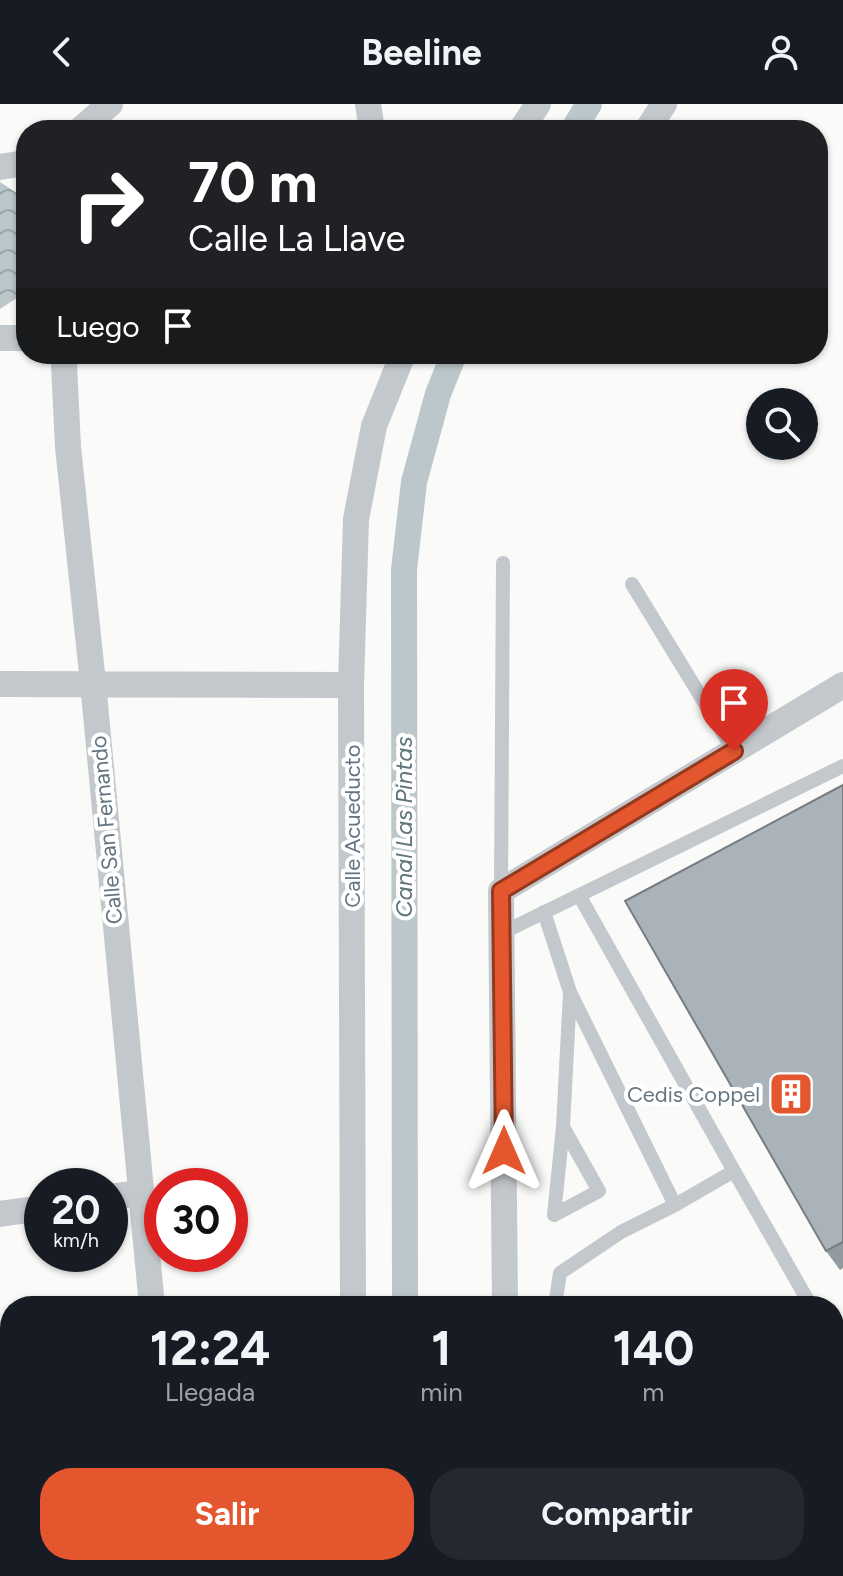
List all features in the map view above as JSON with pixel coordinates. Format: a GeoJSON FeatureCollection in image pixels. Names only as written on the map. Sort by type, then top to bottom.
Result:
{"type":"FeatureCollection","features":[{"type":"Feature","properties":{"kind":"street"},"geometry":{"type":"LineString","coordinates":[[87,119],[110,104]]}},
{"type":"Feature","properties":{"kind":"street","name":"Calle San Fernando"},"geometry":{"type":"LineString","coordinates":[[64,364],[68,447],[151,1296]]}},
{"type":"Feature","properties":{"kind":"street","name":"Calle Acueducto"},"geometry":{"type":"LineString","coordinates":[[353,1296],[351,685],[356,519],[374,426],[399,364]]}},
{"type":"Feature","properties":{"kind":"street"},"geometry":{"type":"LineString","coordinates":[[0,684],[351,685]]}},
{"type":"Feature","properties":{"kind":"street"},"geometry":{"type":"LineString","coordinates":[[505,1296],[501,891],[843,685]]}},
{"type":"Feature","properties":{"kind":"street"},"geometry":{"type":"LineString","coordinates":[[128,1195],[140,1193]]}},
{"type":"Feature","properties":{"kind":"street"},"geometry":{"type":"LineString","coordinates":[[0,1214],[24,1211]]}},
{"type":"Feature","properties":{"kind":"lane"},"geometry":{"type":"LineString","coordinates":[[501,891],[503,563]]}},
{"type":"Feature","properties":{"kind":"lane"},"geometry":{"type":"LineString","coordinates":[[632,584],[734,751]]}},
{"type":"Feature","properties":{"kind":"lane"},"geometry":{"type":"LineString","coordinates":[[502,933],[843,766]]}},
{"type":"Feature","properties":{"kind":"lane"},"geometry":{"type":"LineString","coordinates":[[579,895],[805,1296]]}},
{"type":"Feature","properties":{"kind":"lane"},"geometry":{"type":"LineString","coordinates":[[544,912],[570,992],[675,1205]]}},
{"type":"Feature","properties":{"kind":"lane"},"geometry":{"type":"LineString","coordinates":[[563,1127],[599,1191],[554,1215],[563,1127],[570,992]]}},
{"type":"Feature","properties":{"kind":"lane"},"geometry":{"type":"LineString","coordinates":[[557,1296],[560,1273],[621,1232],[734,1171]]}},
{"type":"Feature","properties":{"kind":"water"},"geometry":{"type":"Polygon","coordinates":[[[0,182],[16,192],[16,299],[0,309],[0,182]]]}},
{"type":"Feature","properties":{"kind":"building","name":"Cedis Coppel"},"geometry":{"type":"Polygon","coordinates":[[[843,785],[843,1242],[826,1251],[625,901],[843,785]]]}},
{"type":"Feature","properties":{"kind":"waterway","name":"Canal Las Pintas"},"geometry":{"type":"LineString","coordinates":[[579,120],[589,104]]}},
{"type":"Feature","properties":{"kind":"waterway","name":"Canal Las Pintas"},"geometry":{"type":"LineString","coordinates":[[405,1296],[404,570],[414,482],[438,394],[450,364]]}},
{"type":"Feature","properties":{"kind":"place","name":"Cedis Coppel"},"geometry":{"type":"Point","coordinates":[791,1094]}},
{"type":"Feature","properties":{"kind":"route"},"geometry":{"type":"LineString","coordinates":[[504,1151],[501,891],[734,751]]}}]}
